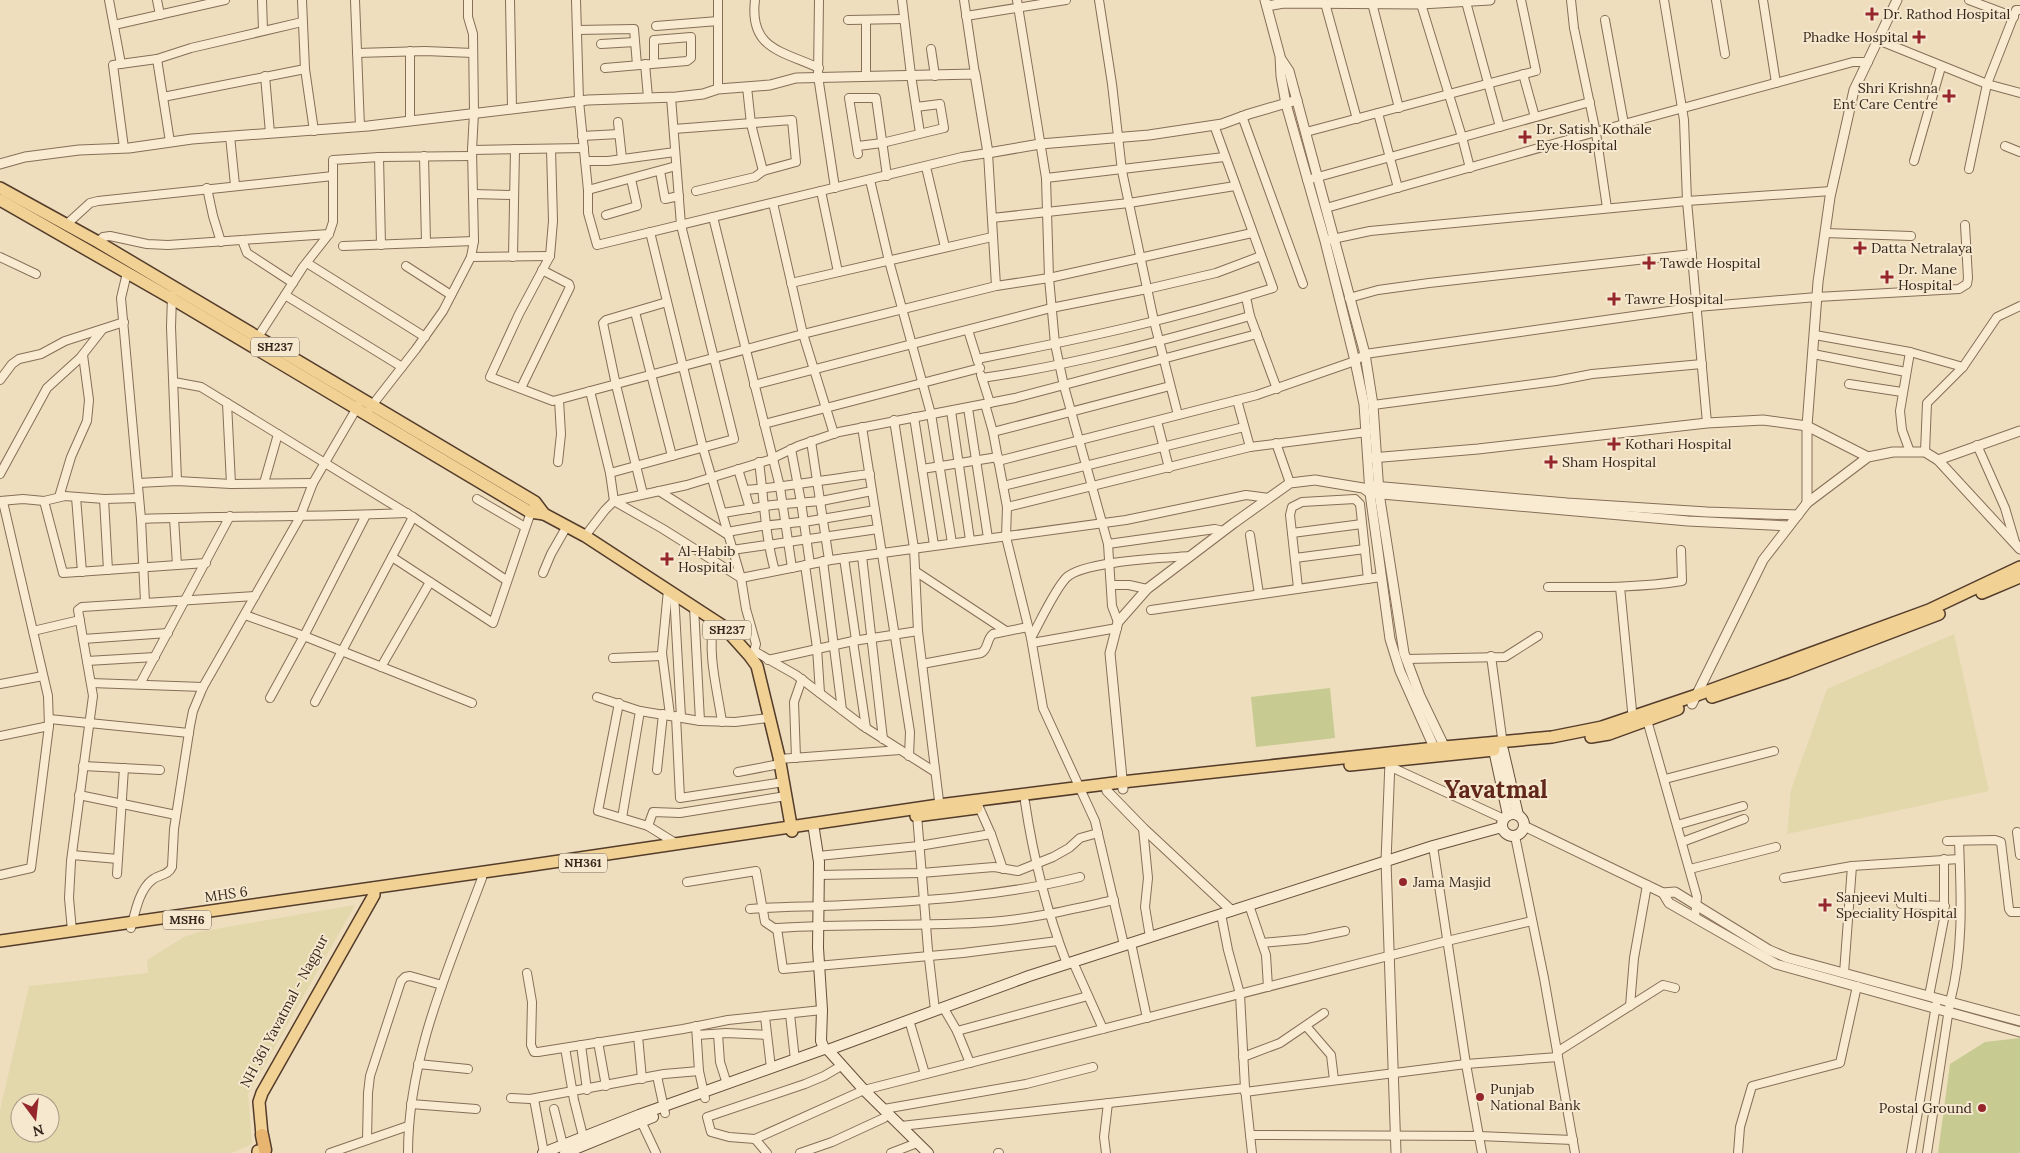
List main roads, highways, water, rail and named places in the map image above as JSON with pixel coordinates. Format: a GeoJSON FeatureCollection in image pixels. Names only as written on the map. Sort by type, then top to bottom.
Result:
{"type":"FeatureCollection","features":[{"type":"Feature","properties":{"kind":"highway"},"geometry":{"type":"LineString","coordinates":[[259,1135],[262,1152]]}},
{"type":"Feature","properties":{"kind":"main road","name":"SH237"},"geometry":{"type":"LineString","coordinates":[[0,188],[98,242],[174,293],[255,342],[544,514],[585,536],[723,626],[753,655],[757,666],[780,762],[792,829]]}},
{"type":"Feature","properties":{"kind":"main road","name":"SH237"},"geometry":{"type":"LineString","coordinates":[[0,200],[128,273],[174,293]]}},
{"type":"Feature","properties":{"kind":"main road"},"geometry":{"type":"LineString","coordinates":[[792,829],[1123,785],[1441,751],[1554,744],[1609,734],[1633,721],[1929,610],[2020,567]]}},
{"type":"Feature","properties":{"kind":"main road"},"geometry":{"type":"LineString","coordinates":[[1633,721],[1647,720],[1694,699],[1787,672],[1892,633],[1940,614],[1967,599],[2020,577]]}},
{"type":"Feature","properties":{"kind":"main road"},"geometry":{"type":"LineString","coordinates":[[544,1153],[565,1151],[584,1141],[704,1095],[1070,963],[1433,846],[1508,819],[1523,820],[1524,826],[1521,833],[1515,836],[1508,835],[1508,819],[1500,747]]}},
{"type":"Feature","properties":{"kind":"main road"},"geometry":{"type":"LineString","coordinates":[[1123,785],[1391,764],[1441,751]]}},
{"type":"Feature","properties":{"kind":"main road"},"geometry":{"type":"LineString","coordinates":[[792,829],[814,830],[917,815],[940,809],[1025,802],[1082,791]]}},
{"type":"Feature","properties":{"kind":"main road","name":"NH361"},"geometry":{"type":"LineString","coordinates":[[369,892],[482,878],[792,829]]}},
{"type":"Feature","properties":{"kind":"main road"},"geometry":{"type":"LineString","coordinates":[[814,830],[819,875],[818,925],[822,1010],[821,1042],[839,1068],[916,1147],[928,1153]]}},
{"type":"Feature","properties":{"kind":"main road"},"geometry":{"type":"LineString","coordinates":[[259,1135],[259,1102],[262,1093],[369,892],[679,846]]}},
{"type":"Feature","properties":{"kind":"main road","name":"MSH6"},"geometry":{"type":"LineString","coordinates":[[0,948],[132,925],[369,892]]}},
{"type":"Feature","properties":{"kind":"main road"},"geometry":{"type":"LineString","coordinates":[[0,941],[132,925]]}},
{"type":"Feature","properties":{"kind":"main road"},"geometry":{"type":"LineString","coordinates":[[704,1095],[727,1084],[771,1068],[826,1051]]}},
{"type":"Feature","properties":{"kind":"main road"},"geometry":{"type":"LineString","coordinates":[[884,1114],[901,1126],[916,1147]]}},
{"type":"Feature","properties":{"kind":"place","name":"Dr. Rathod Hospital"},"geometry":{"type":"Point","coordinates":[1872,14]}},
{"type":"Feature","properties":{"kind":"place","name":"Phadke Hospital"},"geometry":{"type":"Point","coordinates":[1919,37]}},
{"type":"Feature","properties":{"kind":"place","name":"Shri Krishna Ent Care Centre"},"geometry":{"type":"Point","coordinates":[1949,96]}},
{"type":"Feature","properties":{"kind":"place","name":"Dr. Satish Kothale Eye Hospital"},"geometry":{"type":"Point","coordinates":[1525,137]}},
{"type":"Feature","properties":{"kind":"place","name":"Datta Netralaya"},"geometry":{"type":"Point","coordinates":[1860,248]}},
{"type":"Feature","properties":{"kind":"place","name":"Tawde Hospital"},"geometry":{"type":"Point","coordinates":[1649,263]}},
{"type":"Feature","properties":{"kind":"place","name":"Dr. Mane Hospital"},"geometry":{"type":"Point","coordinates":[1887,277]}},
{"type":"Feature","properties":{"kind":"place","name":"Tawre Hospital"},"geometry":{"type":"Point","coordinates":[1614,299]}},
{"type":"Feature","properties":{"kind":"place","name":"Kothari Hospital"},"geometry":{"type":"Point","coordinates":[1614,444]}},
{"type":"Feature","properties":{"kind":"place","name":"Sham Hospital"},"geometry":{"type":"Point","coordinates":[1551,462]}},
{"type":"Feature","properties":{"kind":"place","name":"Al-Habib Hospital"},"geometry":{"type":"Point","coordinates":[667,559]}},
{"type":"Feature","properties":{"kind":"place","name":"Jama Masjid"},"geometry":{"type":"Point","coordinates":[1403,882]}},
{"type":"Feature","properties":{"kind":"place","name":"Sanjeevi Multi Speciality Hospital"},"geometry":{"type":"Point","coordinates":[1825,905]}},
{"type":"Feature","properties":{"kind":"place","name":"Punjab National Bank"},"geometry":{"type":"Point","coordinates":[1480,1097]}},
{"type":"Feature","properties":{"kind":"place","name":"Postal Ground"},"geometry":{"type":"Point","coordinates":[1982,1108]}},
{"type":"Feature","properties":{"kind":"district","name":"Yavatmal"},"geometry":{"type":"Point","coordinates":[1496,790]}}]}
